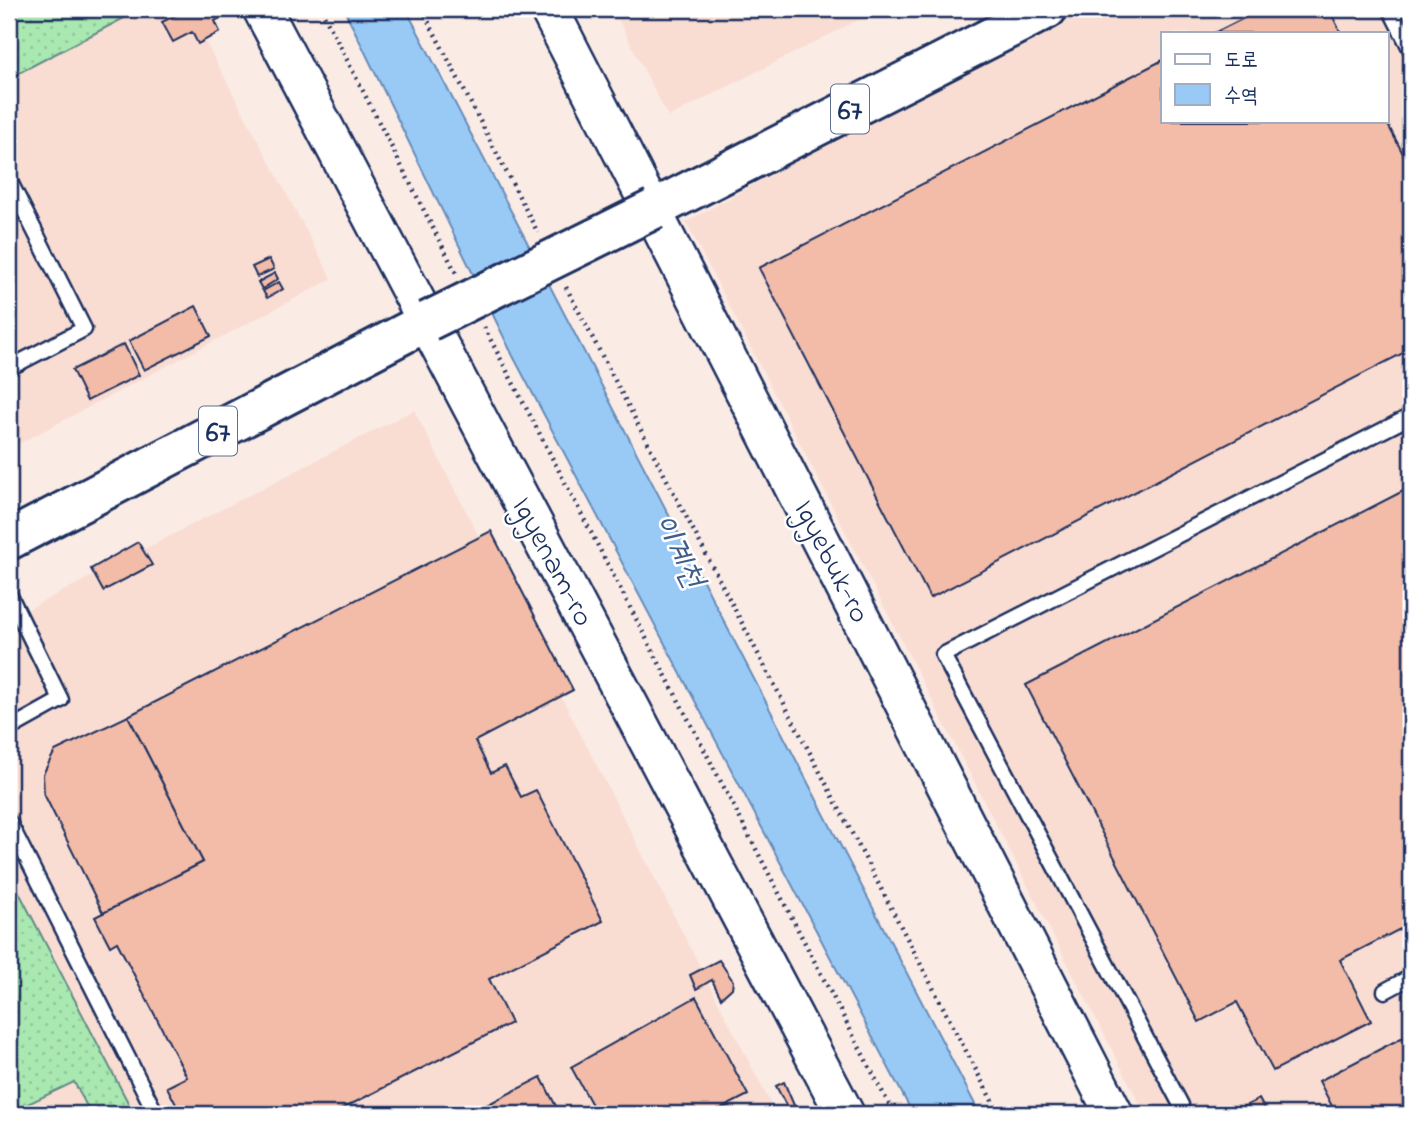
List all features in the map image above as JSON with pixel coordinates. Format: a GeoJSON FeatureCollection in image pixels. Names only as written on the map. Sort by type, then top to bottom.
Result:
{"type":"FeatureCollection","features":[{"type":"Feature","properties":{"kind":"main road","name":"67"},"geometry":{"type":"LineString","coordinates":[[9,540],[428,321],[1047,9]]}},
{"type":"Feature","properties":{"kind":"street","name":"Igyenam-ro"},"geometry":{"type":"LineString","coordinates":[[262,9],[845,1114]]}},
{"type":"Feature","properties":{"kind":"street","name":"Igyebuk-ro"},"geometry":{"type":"LineString","coordinates":[[549,9],[654,209],[1114,1114]]}},
{"type":"Feature","properties":{"kind":"lane"},"geometry":{"type":"LineString","coordinates":[[1390,9],[1411,50]]}},
{"type":"Feature","properties":{"kind":"lane"},"geometry":{"type":"LineString","coordinates":[[9,180],[85,329],[9,368]]}},
{"type":"Feature","properties":{"kind":"lane"},"geometry":{"type":"LineString","coordinates":[[1181,1105],[943,655],[1411,416]]}},
{"type":"Feature","properties":{"kind":"lane"},"geometry":{"type":"LineString","coordinates":[[9,594],[61,699],[9,729]]}},
{"type":"Feature","properties":{"kind":"lane"},"geometry":{"type":"LineString","coordinates":[[9,822],[156,1114]]}},
{"type":"Feature","properties":{"kind":"lane"},"geometry":{"type":"LineString","coordinates":[[1385,990],[1411,977]]}},
{"type":"Feature","properties":{"kind":"path"},"geometry":{"type":"LineString","coordinates":[[321,9],[459,278]]}},
{"type":"Feature","properties":{"kind":"path"},"geometry":{"type":"LineString","coordinates":[[422,9],[542,240]]}},
{"type":"Feature","properties":{"kind":"path"},"geometry":{"type":"LineString","coordinates":[[560,276],[999,1114]]}},
{"type":"Feature","properties":{"kind":"path"},"geometry":{"type":"LineString","coordinates":[[477,315],[894,1114]]}},
{"type":"Feature","properties":{"kind":"shaded area"},"geometry":{"type":"Polygon","coordinates":[[[9,9],[188,9],[332,279],[9,449],[9,9]]]}},
{"type":"Feature","properties":{"kind":"shaded area"},"geometry":{"type":"Polygon","coordinates":[[[613,9],[880,9],[668,117],[613,9]]]}},
{"type":"Feature","properties":{"kind":"shaded area"},"geometry":{"type":"Polygon","coordinates":[[[1069,9],[1411,9],[1411,1114],[1145,1114],[686,222],[1069,9]]]}},
{"type":"Feature","properties":{"kind":"shaded area"},"geometry":{"type":"Polygon","coordinates":[[[414,410],[776,1114],[9,1114],[9,619],[414,410]]]}},
{"type":"Feature","properties":{"kind":"green space"},"geometry":{"type":"Polygon","coordinates":[[[9,9],[122,9],[126,17],[9,78],[9,9]]]}},
{"type":"Feature","properties":{"kind":"green space"},"geometry":{"type":"Polygon","coordinates":[[[9,873],[134,1114],[91,1114],[74,1082],[9,1113],[9,873]]]}},
{"type":"Feature","properties":{"kind":"water","name":"이계천"},"geometry":{"type":"Polygon","coordinates":[[[344,9],[406,9],[980,1114],[913,1114],[513,356],[344,9]]]}},
{"type":"Feature","properties":{"kind":"building"},"geometry":{"type":"Polygon","coordinates":[[[182,9],[221,9],[224,16],[215,21],[220,32],[198,44],[192,32],[173,42],[162,22],[184,11],[182,9]]]}},
{"type":"Feature","properties":{"kind":"building"},"geometry":{"type":"Polygon","coordinates":[[[1262,9],[1329,9],[1340,32],[1216,32],[1262,9]]]}},
{"type":"Feature","properties":{"kind":"building"},"geometry":{"type":"Polygon","coordinates":[[[1161,61],[1161,122],[1387,122],[1411,169],[1411,349],[930,598],[759,268],[1161,61]]]}},
{"type":"Feature","properties":{"kind":"building"},"geometry":{"type":"Polygon","coordinates":[[[269,259],[274,269],[257,277],[252,267],[269,259]]]}},
{"type":"Feature","properties":{"kind":"building"},"geometry":{"type":"Polygon","coordinates":[[[275,273],[278,279],[262,289],[258,282],[275,273]]]}},
{"type":"Feature","properties":{"kind":"building"},"geometry":{"type":"Polygon","coordinates":[[[279,282],[283,289],[267,298],[263,291],[279,282]]]}},
{"type":"Feature","properties":{"kind":"building"},"geometry":{"type":"Polygon","coordinates":[[[196,306],[211,336],[144,370],[129,341],[196,306]]]}},
{"type":"Feature","properties":{"kind":"building"},"geometry":{"type":"Polygon","coordinates":[[[124,344],[139,375],[87,401],[72,370],[124,344]]]}},
{"type":"Feature","properties":{"kind":"building"},"geometry":{"type":"Polygon","coordinates":[[[1411,487],[1411,950],[1400,929],[1340,960],[1371,1021],[1273,1071],[1237,1002],[1199,1022],[1026,685],[1411,487]]]}},
{"type":"Feature","properties":{"kind":"building"},"geometry":{"type":"Polygon","coordinates":[[[491,531],[573,690],[475,741],[491,773],[505,766],[521,797],[536,790],[603,921],[489,979],[511,1023],[332,1114],[181,1114],[167,1087],[187,1077],[117,942],[110,946],[95,917],[203,862],[128,716],[491,531]]]}},
{"type":"Feature","properties":{"kind":"building"},"geometry":{"type":"Polygon","coordinates":[[[138,542],[152,565],[103,591],[91,569],[138,542]]]}},
{"type":"Feature","properties":{"kind":"building"},"geometry":{"type":"Polygon","coordinates":[[[128,716],[203,862],[103,913],[44,794],[43,774],[55,751],[128,716]]]}},
{"type":"Feature","properties":{"kind":"building"},"geometry":{"type":"Polygon","coordinates":[[[719,960],[733,981],[732,988],[721,998],[712,980],[696,989],[690,975],[719,960]]]}},
{"type":"Feature","properties":{"kind":"building"},"geometry":{"type":"Polygon","coordinates":[[[696,997],[748,1095],[711,1114],[597,1114],[571,1067],[696,997]]]}},
{"type":"Feature","properties":{"kind":"building"},"geometry":{"type":"Polygon","coordinates":[[[1411,1033],[1411,1114],[1336,1114],[1319,1081],[1411,1033]]]}},
{"type":"Feature","properties":{"kind":"building"},"geometry":{"type":"Polygon","coordinates":[[[541,1077],[560,1114],[469,1114],[541,1077]]]}},
{"type":"Feature","properties":{"kind":"building"},"geometry":{"type":"Polygon","coordinates":[[[784,1082],[796,1110],[790,1113],[776,1086],[784,1082]]]}},
{"type":"Feature","properties":{"kind":"building"},"geometry":{"type":"Polygon","coordinates":[[[1259,1099],[1267,1114],[1229,1114],[1259,1099]]]}}]}
